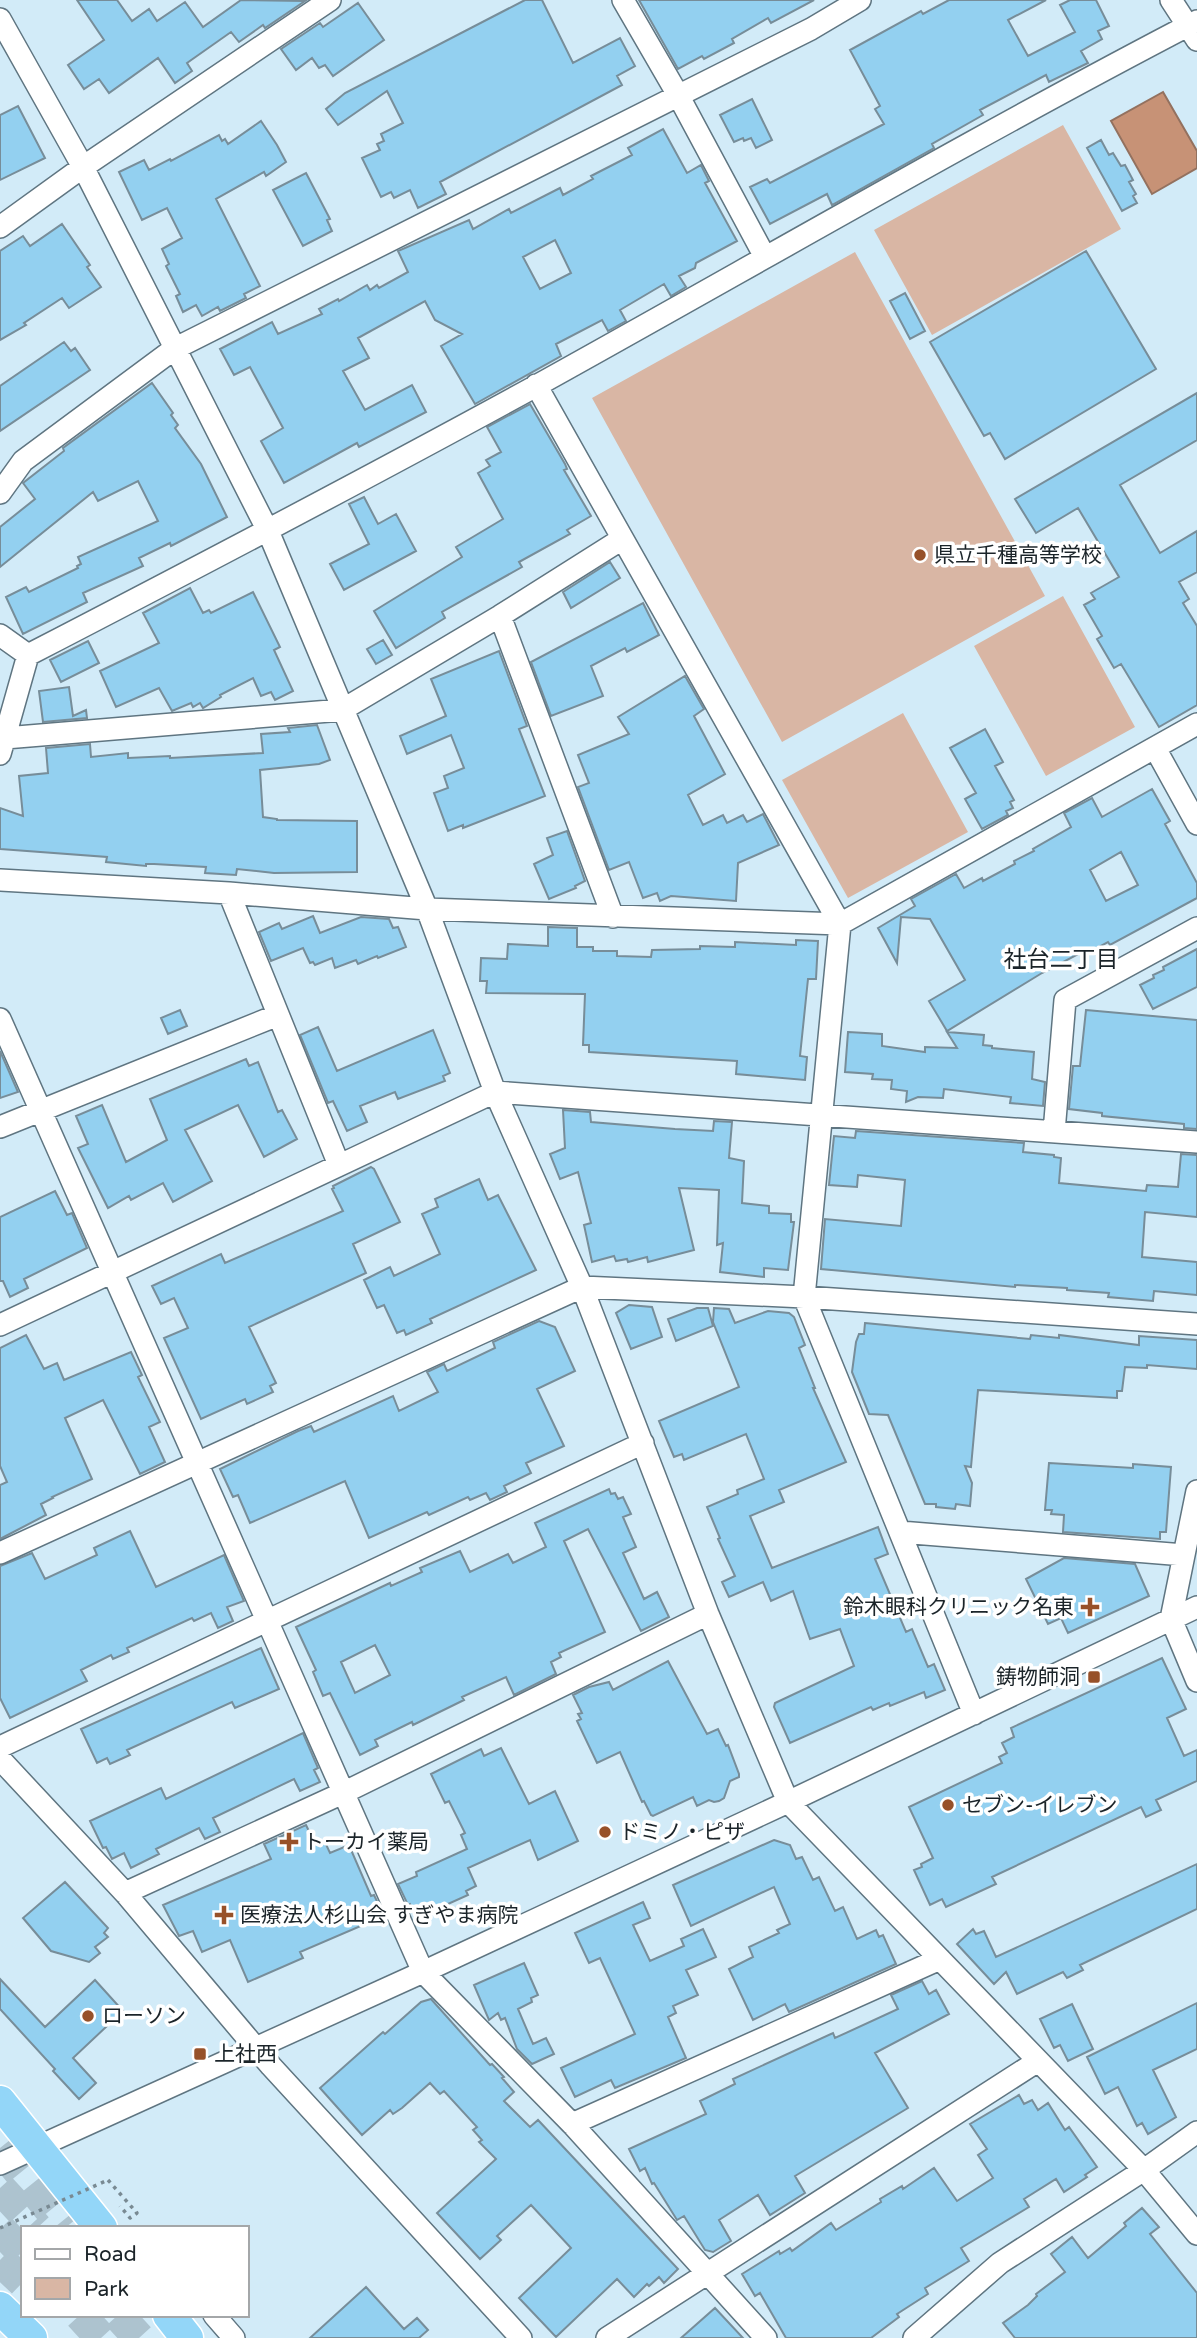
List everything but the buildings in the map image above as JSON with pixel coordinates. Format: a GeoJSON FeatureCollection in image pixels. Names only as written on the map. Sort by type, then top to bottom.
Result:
{"type":"FeatureCollection","features":[{"type":"Feature","properties":{"kind":"highway"},"geometry":{"type":"LineString","coordinates":[[0,2102],[99,2226]]}},
{"type":"Feature","properties":{"kind":"highway"},"geometry":{"type":"LineString","coordinates":[[0,2308],[31,2338]]}},
{"type":"Feature","properties":{"kind":"highway"},"geometry":{"type":"LineString","coordinates":[[171,2317],[187,2338]]}},
{"type":"Feature","properties":{"kind":"street"},"geometry":{"type":"LineString","coordinates":[[0,227],[83,167],[330,0]]}},
{"type":"Feature","properties":{"kind":"street"},"geometry":{"type":"LineString","coordinates":[[623,0],[678,95],[765,257]]}},
{"type":"Feature","properties":{"kind":"street"},"geometry":{"type":"LineString","coordinates":[[0,494],[23,461],[174,349],[811,29],[860,0]]}},
{"type":"Feature","properties":{"kind":"street"},"geometry":{"type":"LineString","coordinates":[[622,539],[500,616],[342,710],[2,746],[29,655],[268,531],[536,386],[765,257],[1194,29],[1171,0]]}},
{"type":"Feature","properties":{"kind":"street"},"geometry":{"type":"LineString","coordinates":[[0,19],[83,167],[268,531],[427,909],[495,1091],[582,1287],[708,1614],[788,1802],[1144,2170],[1197,2234]]}},
{"type":"Feature","properties":{"kind":"street"},"geometry":{"type":"LineString","coordinates":[[536,386],[840,924],[804,1297],[974,1714]]}},
{"type":"Feature","properties":{"kind":"street"},"geometry":{"type":"LineString","coordinates":[[500,616],[613,917]]}},
{"type":"Feature","properties":{"kind":"street"},"geometry":{"type":"LineString","coordinates":[[0,635],[29,655]]}},
{"type":"Feature","properties":{"kind":"street"},"geometry":{"type":"LineString","coordinates":[[0,880],[229,893],[427,909],[840,924],[1197,724]]}},
{"type":"Feature","properties":{"kind":"street"},"geometry":{"type":"LineString","coordinates":[[1155,748],[1197,824]]}},
{"type":"Feature","properties":{"kind":"street"},"geometry":{"type":"LineString","coordinates":[[229,893],[339,1165]]}},
{"type":"Feature","properties":{"kind":"street"},"geometry":{"type":"LineString","coordinates":[[1054,1132],[1065,1000],[1197,928]]}},
{"type":"Feature","properties":{"kind":"street"},"geometry":{"type":"LineString","coordinates":[[0,1127],[278,1015]]}},
{"type":"Feature","properties":{"kind":"street"},"geometry":{"type":"LineString","coordinates":[[0,1019],[423,1972],[572,2124],[766,2338]]}},
{"type":"Feature","properties":{"kind":"street"},"geometry":{"type":"LineString","coordinates":[[0,1325],[495,1091],[1197,1142]]}},
{"type":"Feature","properties":{"kind":"street"},"geometry":{"type":"LineString","coordinates":[[0,1553],[582,1287],[804,1297],[1197,1324]]}},
{"type":"Feature","properties":{"kind":"street"},"geometry":{"type":"LineString","coordinates":[[0,1747],[643,1443]]}},
{"type":"Feature","properties":{"kind":"street"},"geometry":{"type":"LineString","coordinates":[[1197,1491],[1171,1619],[1197,1681]]}},
{"type":"Feature","properties":{"kind":"street"},"geometry":{"type":"LineString","coordinates":[[900,1532],[1184,1555]]}},
{"type":"Feature","properties":{"kind":"street"},"geometry":{"type":"LineString","coordinates":[[0,2164],[423,1972],[1197,1607]]}},
{"type":"Feature","properties":{"kind":"street"},"geometry":{"type":"LineString","coordinates":[[125,1893],[345,1792],[708,1614]]}},
{"type":"Feature","properties":{"kind":"street"},"geometry":{"type":"LineString","coordinates":[[0,1759],[125,1893],[271,2066],[521,2338]]}},
{"type":"Feature","properties":{"kind":"street"},"geometry":{"type":"LineString","coordinates":[[572,2124],[940,1959]]}},
{"type":"Feature","properties":{"kind":"street"},"geometry":{"type":"LineString","coordinates":[[607,2338],[1038,2061]]}},
{"type":"Feature","properties":{"kind":"street"},"geometry":{"type":"LineString","coordinates":[[914,2338],[1000,2263],[1144,2170],[1197,2132]]}},
{"type":"Feature","properties":{"kind":"street"},"geometry":{"type":"LineString","coordinates":[[216,2317],[234,2338]]}},
{"type":"Feature","properties":{"kind":"path"},"geometry":{"type":"LineString","coordinates":[[98,2180],[106,2190]]}},
{"type":"Feature","properties":{"kind":"path"},"geometry":{"type":"LineString","coordinates":[[0,2228],[108,2180],[137,2213],[130,2218],[114,2199]]}},
{"type":"Feature","properties":{"kind":"green space"},"geometry":{"type":"Polygon","coordinates":[[[1063,125],[1121,229],[932,335],[874,230],[1063,125]]]}},
{"type":"Feature","properties":{"kind":"green space"},"geometry":{"type":"Polygon","coordinates":[[[855,252],[1045,596],[782,742],[592,398],[855,252]]]}},
{"type":"Feature","properties":{"kind":"green space"},"geometry":{"type":"Polygon","coordinates":[[[1063,596],[1135,727],[1046,776],[974,646],[1063,596]]]}},
{"type":"Feature","properties":{"kind":"green space"},"geometry":{"type":"Polygon","coordinates":[[[903,713],[968,832],[848,898],[782,780],[903,713]]]}},
{"type":"Feature","properties":{"kind":"shaded area"},"geometry":{"type":"Polygon","coordinates":[[[1163,92],[1197,151],[1197,168],[1152,194],[1111,121],[1163,92]]]}},
{"type":"Feature","properties":{"kind":"tunnel"},"geometry":{"type":"LineString","coordinates":[[0,2148],[63,2226]]}},
{"type":"Feature","properties":{"kind":"tunnel"},"geometry":{"type":"LineString","coordinates":[[0,2188],[35,2226]]}},
{"type":"Feature","properties":{"kind":"tunnel"},"geometry":{"type":"LineString","coordinates":[[0,2229],[21,2251]]}},
{"type":"Feature","properties":{"kind":"tunnel"},"geometry":{"type":"LineString","coordinates":[[0,2260],[21,2280]]}},
{"type":"Feature","properties":{"kind":"tunnel"},"geometry":{"type":"LineString","coordinates":[[82,2317],[101,2338]]}},
{"type":"Feature","properties":{"kind":"tunnel"},"geometry":{"type":"LineString","coordinates":[[120,2317],[139,2338]]}},
{"type":"Feature","properties":{"kind":"place","name":"県立千種高等学校"},"geometry":{"type":"Point","coordinates":[920,555]}},
{"type":"Feature","properties":{"kind":"place","name":"鈴木眼科クリニック名東"},"geometry":{"type":"Point","coordinates":[1090,1607]}},
{"type":"Feature","properties":{"kind":"place","name":"鋳物師洞"},"geometry":{"type":"Point","coordinates":[1094,1677]}},
{"type":"Feature","properties":{"kind":"place","name":"セブン-イレブン"},"geometry":{"type":"Point","coordinates":[948,1805]}},
{"type":"Feature","properties":{"kind":"place","name":"ドミノ・ピザ"},"geometry":{"type":"Point","coordinates":[605,1832]}},
{"type":"Feature","properties":{"kind":"place","name":"トーカイ薬局"},"geometry":{"type":"Point","coordinates":[289,1842]}},
{"type":"Feature","properties":{"kind":"place","name":"医療法人杉山会 すぎやま病院"},"geometry":{"type":"Point","coordinates":[224,1915]}},
{"type":"Feature","properties":{"kind":"place","name":"ローソン"},"geometry":{"type":"Point","coordinates":[88,2016]}},
{"type":"Feature","properties":{"kind":"place","name":"上社西"},"geometry":{"type":"Point","coordinates":[200,2054]}},
{"type":"Feature","properties":{"kind":"district","name":"社台二丁目"},"geometry":{"type":"Point","coordinates":[1061,960]}}]}
